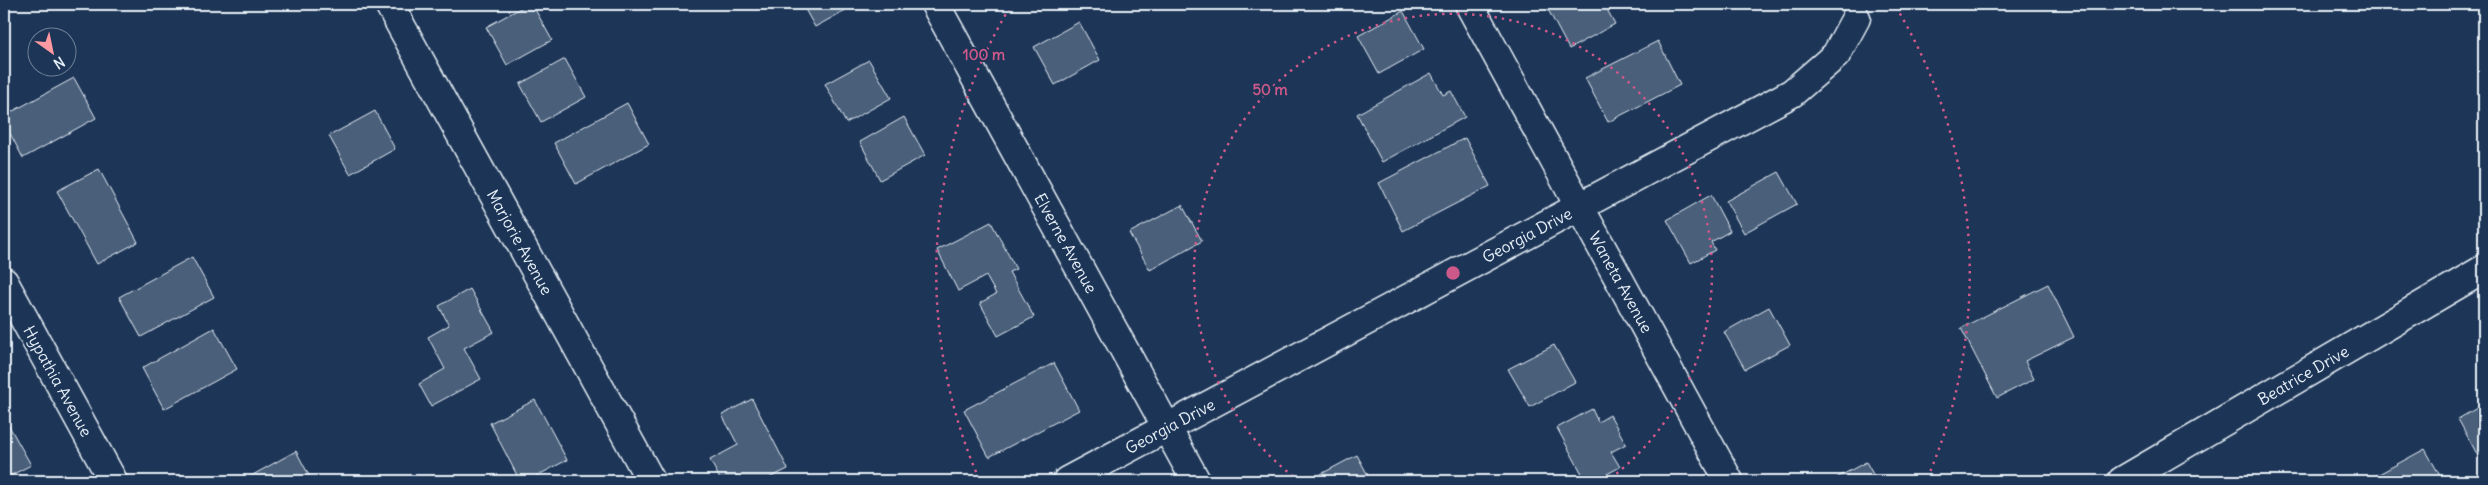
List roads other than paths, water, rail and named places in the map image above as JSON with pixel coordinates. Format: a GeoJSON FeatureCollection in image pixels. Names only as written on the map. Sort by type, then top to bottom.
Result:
{"type":"FeatureCollection","features":[{"type":"Feature","properties":{"kind":"street","name":"Marjorie Avenue"},"geometry":{"type":"LineString","coordinates":[[389,4],[651,481]]}},
{"type":"Feature","properties":{"kind":"street","name":"Elverne Avenue"},"geometry":{"type":"LineString","coordinates":[[935,4],[1196,481]]}},
{"type":"Feature","properties":{"kind":"street","name":"Waneta Avenue"},"geometry":{"type":"LineString","coordinates":[[1469,4],[1729,481]]}},
{"type":"Feature","properties":{"kind":"street","name":"Georgia Drive"},"geometry":{"type":"LineString","coordinates":[[1067,481],[1792,94],[1836,55],[1856,18]]}},
{"type":"Feature","properties":{"kind":"street","name":"Beatrice Drive"},"geometry":{"type":"LineString","coordinates":[[2122,481],[2484,269]]}},
{"type":"Feature","properties":{"kind":"street","name":"Hypathia Avenue"},"geometry":{"type":"LineString","coordinates":[[4,282],[113,481]]}}]}
